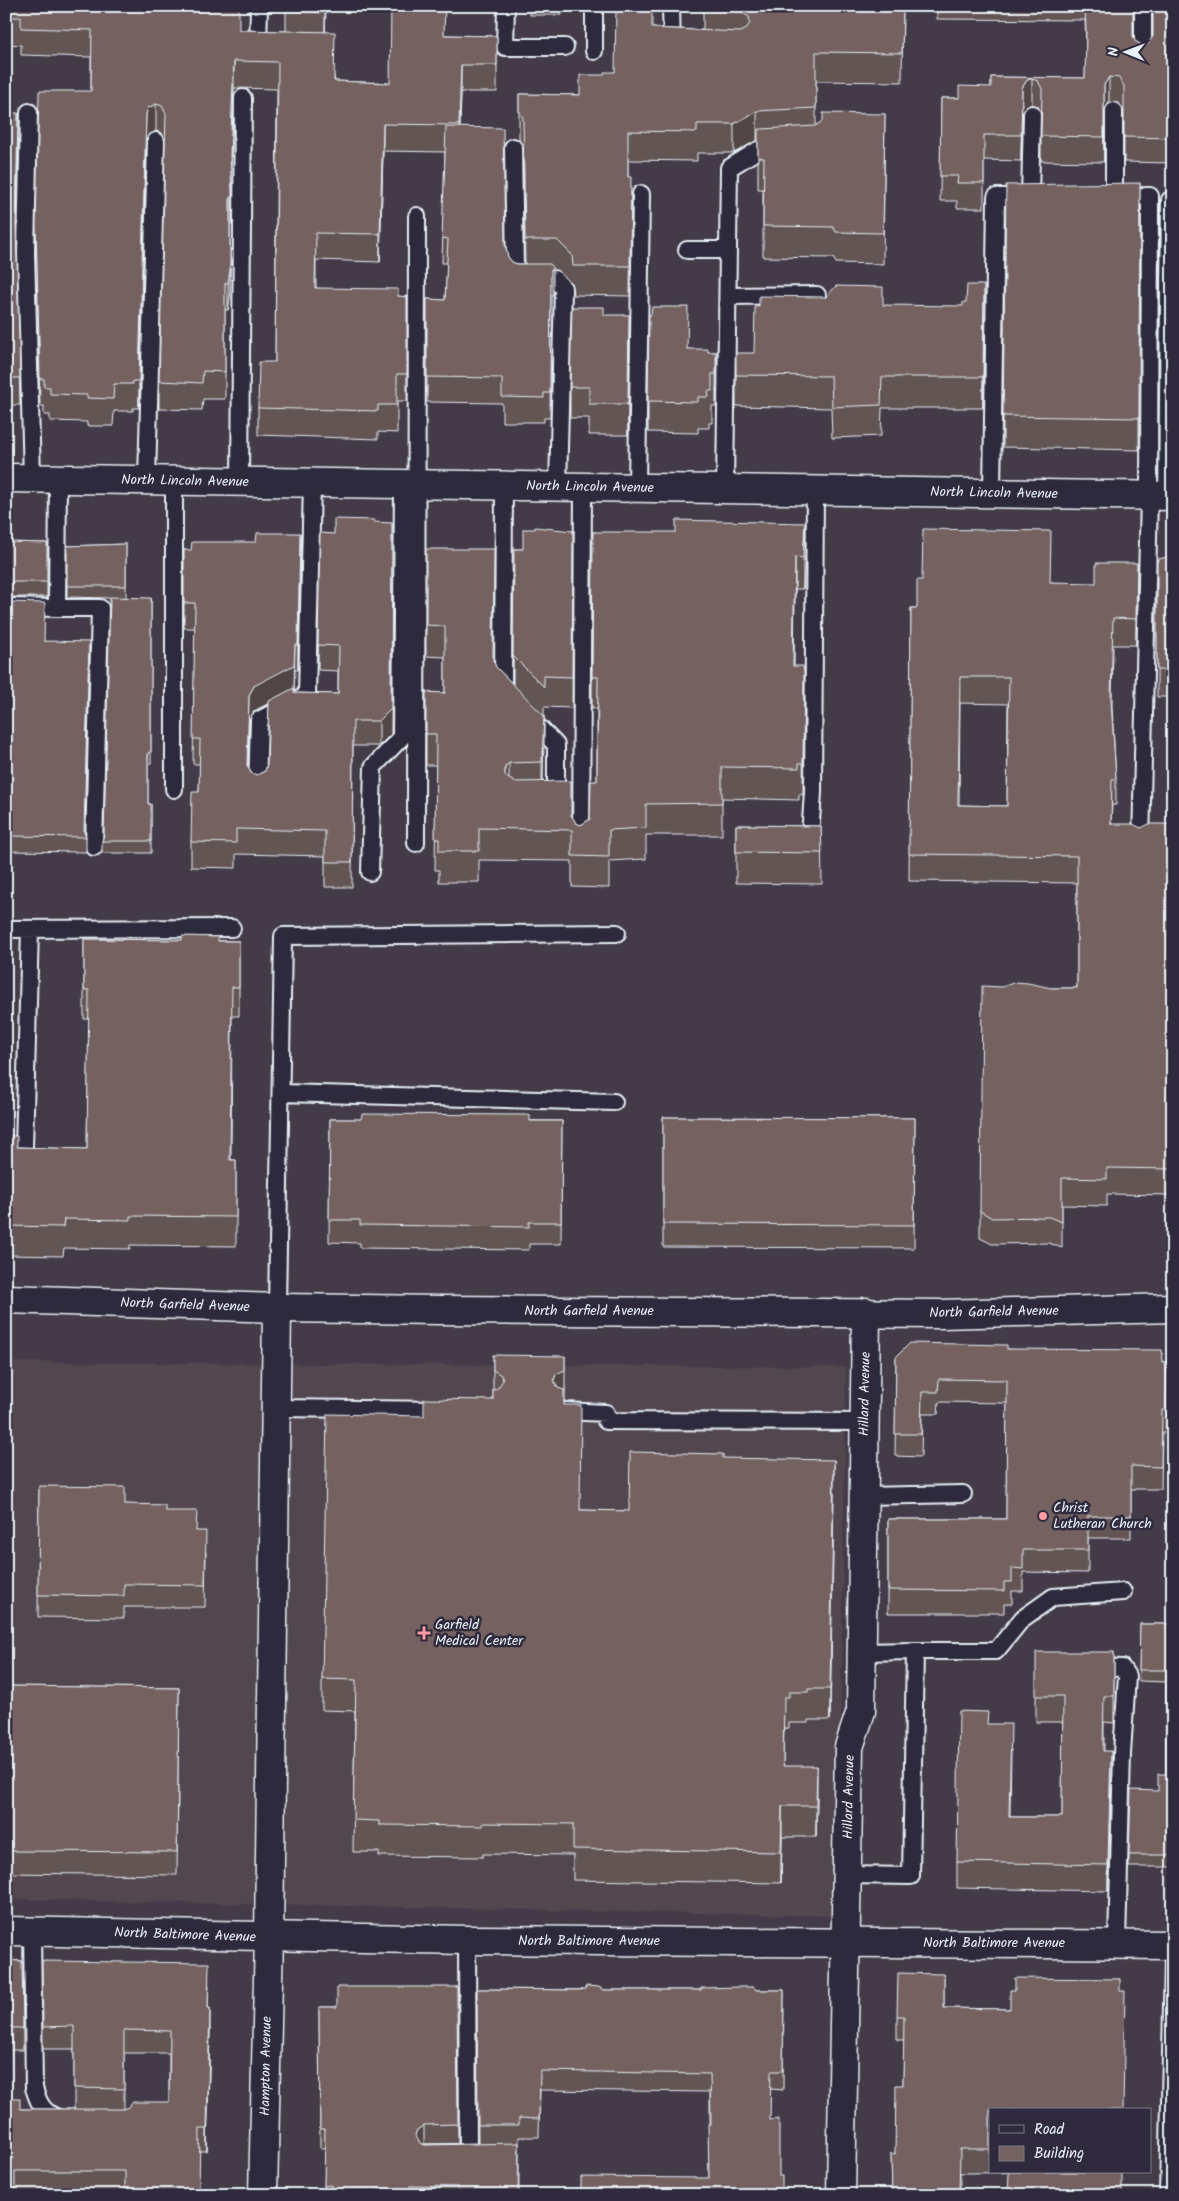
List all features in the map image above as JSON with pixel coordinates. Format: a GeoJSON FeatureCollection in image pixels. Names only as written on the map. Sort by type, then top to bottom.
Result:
{"type":"FeatureCollection","features":[{"type":"Feature","properties":{"kind":"street","name":"North Lincoln Avenue"},"geometry":{"type":"LineString","coordinates":[[19,478],[1163,496]]}},
{"type":"Feature","properties":{"kind":"street","name":"North Garfield Avenue"},"geometry":{"type":"LineString","coordinates":[[6,1299],[277,1308],[940,1314],[1173,1308]]}},
{"type":"Feature","properties":{"kind":"street"},"geometry":{"type":"LineString","coordinates":[[269,1937],[277,1308]]}},
{"type":"Feature","properties":{"kind":"street","name":"Hillard Avenue"},"geometry":{"type":"LineString","coordinates":[[841,2195],[849,1747],[862,1711],[861,1652],[866,1312]]}},
{"type":"Feature","properties":{"kind":"street","name":"North Baltimore Avenue"},"geometry":{"type":"LineString","coordinates":[[19,1931],[467,1940],[1117,1943],[1173,1945]]}},
{"type":"Feature","properties":{"kind":"street","name":"Hampton Avenue"},"geometry":{"type":"LineString","coordinates":[[263,2195],[269,1937]]}},
{"type":"Feature","properties":{"kind":"lane"},"geometry":{"type":"LineString","coordinates":[[259,6],[258,47],[276,48]]}},
{"type":"Feature","properties":{"kind":"lane"},"geometry":{"type":"LineString","coordinates":[[506,6],[505,47],[565,46]]}},
{"type":"Feature","properties":{"kind":"lane"},"geometry":{"type":"LineString","coordinates":[[594,6],[594,51]]}},
{"type":"Feature","properties":{"kind":"lane"},"geometry":{"type":"LineString","coordinates":[[671,6],[670,48],[690,48]]}},
{"type":"Feature","properties":{"kind":"lane"},"geometry":{"type":"LineString","coordinates":[[1143,6],[1143,61]]}},
{"type":"Feature","properties":{"kind":"lane"},"geometry":{"type":"LineString","coordinates":[[240,482],[243,98]]}},
{"type":"Feature","properties":{"kind":"lane"},"geometry":{"type":"LineString","coordinates":[[1114,111],[1114,197]]}},
{"type":"Feature","properties":{"kind":"lane"},"geometry":{"type":"LineString","coordinates":[[19,478],[30,112]]}},
{"type":"Feature","properties":{"kind":"lane"},"geometry":{"type":"LineString","coordinates":[[1030,196],[1032,114]]}},
{"type":"Feature","properties":{"kind":"lane"},"geometry":{"type":"LineString","coordinates":[[147,480],[156,141]]}},
{"type":"Feature","properties":{"kind":"lane"},"geometry":{"type":"LineString","coordinates":[[512,147],[515,269],[518,279],[554,279],[563,288],[571,487],[581,846]]}},
{"type":"Feature","properties":{"kind":"lane"},"geometry":{"type":"LineString","coordinates":[[725,489],[729,168],[758,150],[796,148]]}},
{"type":"Feature","properties":{"kind":"lane"},"geometry":{"type":"LineString","coordinates":[[637,488],[641,194]]}},
{"type":"Feature","properties":{"kind":"lane"},"geometry":{"type":"LineString","coordinates":[[1095,197],[1150,196],[1163,496]]}},
{"type":"Feature","properties":{"kind":"lane"},"geometry":{"type":"LineString","coordinates":[[992,493],[996,197],[1049,197]]}},
{"type":"Feature","properties":{"kind":"lane"},"geometry":{"type":"LineString","coordinates":[[1141,845],[1163,496],[1170,200]]}},
{"type":"Feature","properties":{"kind":"lane"},"geometry":{"type":"LineString","coordinates":[[370,872],[373,767],[400,738],[410,484],[417,216]]}},
{"type":"Feature","properties":{"kind":"lane"},"geometry":{"type":"LineString","coordinates":[[687,250],[728,250]]}},
{"type":"Feature","properties":{"kind":"lane"},"geometry":{"type":"LineString","coordinates":[[728,296],[816,295]]}},
{"type":"Feature","properties":{"kind":"lane"},"geometry":{"type":"LineString","coordinates":[[57,608],[58,479]]}},
{"type":"Feature","properties":{"kind":"lane"},"geometry":{"type":"LineString","coordinates":[[174,481],[174,789]]}},
{"type":"Feature","properties":{"kind":"lane"},"geometry":{"type":"LineString","coordinates":[[257,790],[258,720],[307,694],[312,483]]}},
{"type":"Feature","properties":{"kind":"lane"},"geometry":{"type":"LineString","coordinates":[[410,484],[416,843]]}},
{"type":"Feature","properties":{"kind":"lane"},"geometry":{"type":"LineString","coordinates":[[504,485],[503,691],[556,745],[556,802],[539,803]]}},
{"type":"Feature","properties":{"kind":"lane"},"geometry":{"type":"LineString","coordinates":[[810,837],[813,782],[814,490]]}},
{"type":"Feature","properties":{"kind":"lane"},"geometry":{"type":"LineString","coordinates":[[6,607],[100,608],[94,847]]}},
{"type":"Feature","properties":{"kind":"lane"},"geometry":{"type":"LineString","coordinates":[[6,929],[232,928]]}},
{"type":"Feature","properties":{"kind":"lane"},"geometry":{"type":"LineString","coordinates":[[6,1146],[24,1148],[30,929]]}},
{"type":"Feature","properties":{"kind":"lane"},"geometry":{"type":"LineString","coordinates":[[277,1308],[284,936],[617,933]]}},
{"type":"Feature","properties":{"kind":"lane"},"geometry":{"type":"LineString","coordinates":[[281,1093],[614,1102]]}},
{"type":"Feature","properties":{"kind":"lane"},"geometry":{"type":"LineString","coordinates":[[275,1408],[463,1411]]}},
{"type":"Feature","properties":{"kind":"lane"},"geometry":{"type":"LineString","coordinates":[[564,1412],[606,1417],[865,1422]]}},
{"type":"Feature","properties":{"kind":"lane"},"geometry":{"type":"LineString","coordinates":[[864,1496],[963,1494]]}},
{"type":"Feature","properties":{"kind":"lane"},"geometry":{"type":"LineString","coordinates":[[861,1652],[996,1652],[1022,1618],[1053,1597],[1123,1592]]}},
{"type":"Feature","properties":{"kind":"lane"},"geometry":{"type":"LineString","coordinates":[[848,1875],[911,1876],[915,1651]]}},
{"type":"Feature","properties":{"kind":"lane"},"geometry":{"type":"LineString","coordinates":[[1074,1666],[1122,1668],[1127,1676],[1122,1753],[1117,1943]]}},
{"type":"Feature","properties":{"kind":"lane"},"geometry":{"type":"LineString","coordinates":[[19,1931],[34,2088],[43,2110],[52,2116],[77,2122]]}},
{"type":"Feature","properties":{"kind":"lane"},"geometry":{"type":"LineString","coordinates":[[467,1940],[468,2154]]}},
{"type":"Feature","properties":{"kind":"lane"},"geometry":{"type":"LineString","coordinates":[[1168,2195],[1173,1958]]}},
{"type":"Feature","properties":{"kind":"lane"},"geometry":{"type":"LineString","coordinates":[[451,2154],[487,2154]]}},
{"type":"Feature","properties":{"kind":"shaded area","name":"Garfield Medical Center"},"geometry":{"type":"Polygon","coordinates":[[[6,1362],[846,1367],[838,1916],[6,1899],[6,1362]]]}},
{"type":"Feature","properties":{"kind":"building"},"geometry":{"type":"Polygon","coordinates":[[[6,6],[239,6],[239,30],[335,32],[334,81],[390,83],[391,6],[445,6],[444,35],[497,36],[497,65],[461,65],[459,125],[383,124],[380,234],[316,233],[315,288],[398,289],[398,296],[407,297],[407,374],[397,374],[397,405],[378,405],[378,411],[258,408],[259,362],[275,362],[278,62],[234,61],[230,155],[232,197],[230,197],[230,270],[228,283],[225,283],[225,372],[203,371],[202,383],[159,381],[166,114],[162,106],[156,104],[148,108],[146,114],[139,381],[133,381],[133,384],[114,384],[113,399],[87,398],[87,395],[50,394],[50,387],[44,387],[44,379],[40,379],[36,225],[39,91],[91,91],[92,30],[21,28],[21,17],[6,17],[6,6]]]}},
{"type":"Feature","properties":{"kind":"building"},"geometry":{"type":"Polygon","coordinates":[[[286,6],[325,6],[325,13],[286,11],[286,6]]]}},
{"type":"Feature","properties":{"kind":"building"},"geometry":{"type":"Polygon","coordinates":[[[616,6],[652,6],[652,28],[740,32],[745,30],[750,23],[749,17],[741,12],[703,10],[703,6],[903,6],[902,53],[816,52],[816,108],[757,111],[734,124],[697,124],[697,132],[628,131],[628,177],[631,177],[630,266],[573,266],[572,255],[557,240],[525,240],[523,118],[519,110],[519,94],[580,95],[580,75],[604,75],[604,72],[615,72],[616,6]]]}},
{"type":"Feature","properties":{"kind":"building"},"geometry":{"type":"Polygon","coordinates":[[[1085,6],[1133,6],[1133,36],[1135,41],[1143,46],[1148,44],[1153,36],[1153,6],[1173,6],[1173,138],[1124,137],[1124,86],[1119,78],[1109,77],[1104,85],[1104,137],[1041,136],[1042,89],[1038,81],[1032,79],[1027,80],[1022,88],[1021,135],[984,135],[984,183],[957,183],[958,176],[940,176],[941,98],[959,98],[959,86],[991,87],[991,77],[1085,78],[1085,6]]]}},
{"type":"Feature","properties":{"kind":"building"},"geometry":{"type":"Polygon","coordinates":[[[6,113],[18,113],[16,225],[20,378],[6,378],[6,113]]]}},
{"type":"Feature","properties":{"kind":"building"},"geometry":{"type":"Polygon","coordinates":[[[823,113],[885,114],[883,233],[836,232],[833,227],[763,226],[764,158],[758,157],[758,130],[815,126],[823,121],[823,113]]]}},
{"type":"Feature","properties":{"kind":"building"},"geometry":{"type":"Polygon","coordinates":[[[446,127],[503,128],[505,244],[508,257],[517,264],[550,264],[553,267],[553,270],[551,270],[550,393],[544,393],[544,398],[502,397],[502,378],[427,377],[427,299],[445,300],[448,239],[442,238],[446,127]]]}},
{"type":"Feature","properties":{"kind":"building"},"geometry":{"type":"Polygon","coordinates":[[[1140,183],[1139,418],[1003,416],[1006,185],[1140,183]]]}},
{"type":"Feature","properties":{"kind":"building"},"geometry":{"type":"Polygon","coordinates":[[[967,285],[984,285],[983,377],[882,377],[881,405],[832,407],[831,376],[736,375],[736,353],[754,353],[755,306],[759,306],[759,296],[826,297],[836,286],[883,287],[883,305],[963,306],[963,302],[966,302],[967,285]]]}},
{"type":"Feature","properties":{"kind":"building"},"geometry":{"type":"Polygon","coordinates":[[[572,307],[604,307],[604,315],[629,315],[628,404],[589,404],[589,387],[570,387],[572,307]]]}},
{"type":"Feature","properties":{"kind":"building"},"geometry":{"type":"Polygon","coordinates":[[[652,307],[688,307],[687,349],[708,349],[708,352],[716,352],[716,374],[712,374],[712,391],[708,391],[709,397],[698,397],[698,402],[648,401],[649,315],[651,315],[652,307]]]}},
{"type":"Feature","properties":{"kind":"building"},"geometry":{"type":"Polygon","coordinates":[[[334,519],[374,520],[374,522],[392,523],[391,709],[379,721],[353,721],[352,862],[325,862],[325,831],[236,829],[236,843],[191,842],[192,792],[199,792],[200,739],[193,739],[195,603],[184,603],[184,550],[191,550],[192,542],[256,542],[257,533],[300,533],[298,645],[295,645],[294,665],[254,686],[249,695],[247,765],[251,773],[257,775],[265,771],[267,765],[269,701],[294,688],[294,693],[338,694],[339,646],[318,645],[320,533],[334,534],[334,519]]]}},
{"type":"Feature","properties":{"kind":"building"},"geometry":{"type":"Polygon","coordinates":[[[676,520],[805,523],[803,558],[795,557],[793,666],[803,666],[804,672],[803,763],[799,763],[799,768],[722,767],[722,803],[646,804],[646,828],[609,830],[609,857],[572,856],[572,830],[479,828],[479,851],[439,851],[439,839],[435,839],[436,734],[426,734],[426,692],[445,693],[445,626],[426,625],[426,549],[494,549],[493,660],[496,667],[544,716],[542,762],[509,763],[505,767],[505,776],[514,782],[571,781],[571,815],[576,823],[581,825],[590,819],[591,781],[597,781],[598,677],[592,677],[593,532],[676,532],[676,520]]]}},
{"type":"Feature","properties":{"kind":"building"},"geometry":{"type":"Polygon","coordinates":[[[535,527],[573,531],[572,677],[544,676],[544,687],[513,656],[514,549],[523,549],[523,529],[535,529],[535,527]]]}},
{"type":"Feature","properties":{"kind":"building"},"geometry":{"type":"Polygon","coordinates":[[[923,529],[1051,531],[1050,582],[1096,583],[1096,563],[1137,563],[1136,619],[1113,618],[1111,699],[1116,779],[1112,779],[1111,824],[1133,824],[1141,828],[1149,824],[1173,824],[1173,1169],[1107,1168],[1107,1179],[1062,1178],[1062,1222],[1049,1217],[992,1218],[980,1211],[982,986],[1002,987],[1016,982],[1051,988],[1077,988],[1077,856],[909,854],[911,608],[917,608],[917,580],[922,580],[923,529]],[[960,677],[958,805],[1007,806],[1009,677],[960,677]]]}},
{"type":"Feature","properties":{"kind":"building"},"geometry":{"type":"Polygon","coordinates":[[[6,542],[47,543],[47,582],[6,582],[6,542]]]}},
{"type":"Feature","properties":{"kind":"building"},"geometry":{"type":"Polygon","coordinates":[[[126,544],[126,586],[67,586],[67,546],[126,544]]]}},
{"type":"Feature","properties":{"kind":"building"},"geometry":{"type":"Polygon","coordinates":[[[1168,545],[1173,545],[1173,681],[1167,681],[1168,670],[1157,670],[1157,563],[1158,559],[1168,557],[1168,545]]]}},
{"type":"Feature","properties":{"kind":"building"},"geometry":{"type":"Polygon","coordinates":[[[110,597],[151,598],[151,751],[148,753],[148,804],[151,804],[151,841],[102,841],[104,835],[110,597]]]}},
{"type":"Feature","properties":{"kind":"building"},"geometry":{"type":"Polygon","coordinates":[[[6,602],[45,603],[44,641],[89,642],[84,832],[86,837],[6,836],[6,602]]]}},
{"type":"Feature","properties":{"kind":"building"},"geometry":{"type":"Polygon","coordinates":[[[736,825],[821,826],[822,853],[736,852],[736,825]]]}},
{"type":"Feature","properties":{"kind":"building"},"geometry":{"type":"Polygon","coordinates":[[[182,936],[218,937],[218,941],[239,941],[239,987],[232,987],[230,1160],[236,1160],[236,1217],[130,1216],[130,1220],[64,1219],[63,1227],[6,1226],[6,1136],[17,1136],[17,1147],[87,1149],[89,990],[84,990],[84,939],[182,940],[182,936]]]}},
{"type":"Feature","properties":{"kind":"building"},"geometry":{"type":"Polygon","coordinates":[[[362,1114],[530,1115],[530,1121],[562,1121],[561,1222],[529,1222],[529,1227],[360,1225],[360,1220],[329,1220],[330,1119],[361,1119],[362,1114]]]}},
{"type":"Feature","properties":{"kind":"building"},"geometry":{"type":"Polygon","coordinates":[[[663,1117],[915,1118],[914,1225],[663,1224],[663,1117]]]}},
{"type":"Feature","properties":{"kind":"building"},"geometry":{"type":"Polygon","coordinates":[[[910,1343],[1007,1345],[1007,1349],[1162,1350],[1163,1362],[1167,1362],[1166,1410],[1162,1410],[1161,1467],[1131,1466],[1131,1516],[1088,1516],[1088,1550],[1023,1550],[1023,1569],[1012,1568],[1012,1582],[1004,1582],[1004,1591],[888,1590],[888,1519],[1006,1519],[1007,1380],[939,1379],[938,1392],[922,1392],[921,1434],[895,1434],[896,1357],[910,1343]]]}},
{"type":"Feature","properties":{"kind":"building","name":"Garfield Medical Center"},"geometry":{"type":"Polygon","coordinates":[[[493,1355],[565,1356],[565,1370],[556,1374],[554,1380],[558,1388],[564,1390],[564,1405],[581,1405],[580,1510],[629,1511],[630,1452],[723,1454],[723,1458],[834,1460],[830,1689],[808,1689],[808,1692],[789,1692],[789,1697],[784,1697],[783,1766],[817,1766],[816,1806],[782,1806],[781,1852],[573,1849],[573,1824],[483,1823],[483,1826],[379,1825],[379,1821],[353,1820],[356,1680],[322,1679],[327,1414],[424,1416],[424,1399],[493,1400],[493,1390],[498,1388],[503,1380],[501,1375],[493,1370],[493,1355]]]}},
{"type":"Feature","properties":{"kind":"building"},"geometry":{"type":"Polygon","coordinates":[[[39,1486],[125,1487],[125,1504],[165,1505],[165,1511],[197,1511],[196,1531],[206,1531],[205,1585],[124,1584],[124,1596],[38,1595],[39,1486]]]}},
{"type":"Feature","properties":{"kind":"building"},"geometry":{"type":"Polygon","coordinates":[[[1140,1624],[1173,1624],[1173,1855],[1129,1855],[1131,1790],[1158,1791],[1158,1774],[1166,1774],[1166,1670],[1139,1670],[1140,1624]]]}},
{"type":"Feature","properties":{"kind":"building"},"geometry":{"type":"Polygon","coordinates":[[[1036,1652],[1114,1652],[1114,1696],[1104,1696],[1103,1751],[1111,1751],[1108,1865],[957,1862],[959,1711],[988,1712],[987,1724],[1011,1724],[1009,1817],[1062,1817],[1063,1696],[1036,1696],[1036,1652]]]}},
{"type":"Feature","properties":{"kind":"building"},"geometry":{"type":"Polygon","coordinates":[[[6,1686],[179,1688],[177,1852],[6,1851],[6,1686]]]}},
{"type":"Feature","properties":{"kind":"building"},"geometry":{"type":"Polygon","coordinates":[[[6,1960],[22,1961],[23,2028],[10,2028],[9,2098],[20,2098],[20,2109],[124,2109],[133,2102],[169,2102],[170,2031],[124,2030],[124,2089],[74,2088],[74,2026],[43,2027],[42,1961],[209,1963],[208,2008],[210,2008],[207,2129],[200,2129],[199,2195],[125,2195],[125,2171],[15,2171],[15,2195],[6,2195],[6,1960]]]}},
{"type":"Feature","properties":{"kind":"building"},"geometry":{"type":"Polygon","coordinates":[[[898,1973],[944,1974],[944,2008],[1010,2009],[1010,1990],[1015,1990],[1015,1978],[1120,1979],[1120,1991],[1125,1991],[1123,2108],[989,2108],[989,2149],[960,2149],[959,2195],[892,2195],[891,2153],[895,2154],[896,2085],[903,2085],[904,2016],[897,2016],[898,1973]]]}},
{"type":"Feature","properties":{"kind":"building"},"geometry":{"type":"Polygon","coordinates":[[[586,1986],[599,1987],[603,1990],[701,1990],[701,1988],[754,1987],[756,1990],[784,1990],[783,2071],[771,2071],[770,2120],[779,2119],[779,2176],[782,2176],[782,2195],[581,2195],[581,2177],[709,2178],[708,2125],[711,2125],[710,2074],[540,2071],[539,2119],[519,2118],[519,2125],[478,2125],[477,1989],[579,1990],[585,1989],[586,1986]]]}},
{"type":"Feature","properties":{"kind":"building"},"geometry":{"type":"Polygon","coordinates":[[[337,1987],[457,1987],[458,2124],[424,2125],[417,2130],[415,2135],[420,2143],[425,2145],[519,2143],[518,2195],[458,2195],[458,2187],[410,2186],[410,2189],[379,2189],[379,2195],[331,2195],[331,2185],[324,2186],[325,2129],[320,2129],[319,2007],[337,2007],[337,1987]]]}},
{"type":"Feature","properties":{"kind":"building"},"geometry":{"type":"Polygon","coordinates":[[[1009,2174],[1122,2174],[1122,2195],[1008,2195],[1009,2174]]]}},
{"type":"Feature","properties":{"kind":"place","name":"Christ Lutheran Church"},"geometry":{"type":"Point","coordinates":[1043,1516]}},
{"type":"Feature","properties":{"kind":"place","name":"Garfield Medical Center"},"geometry":{"type":"Point","coordinates":[424,1633]}}]}
